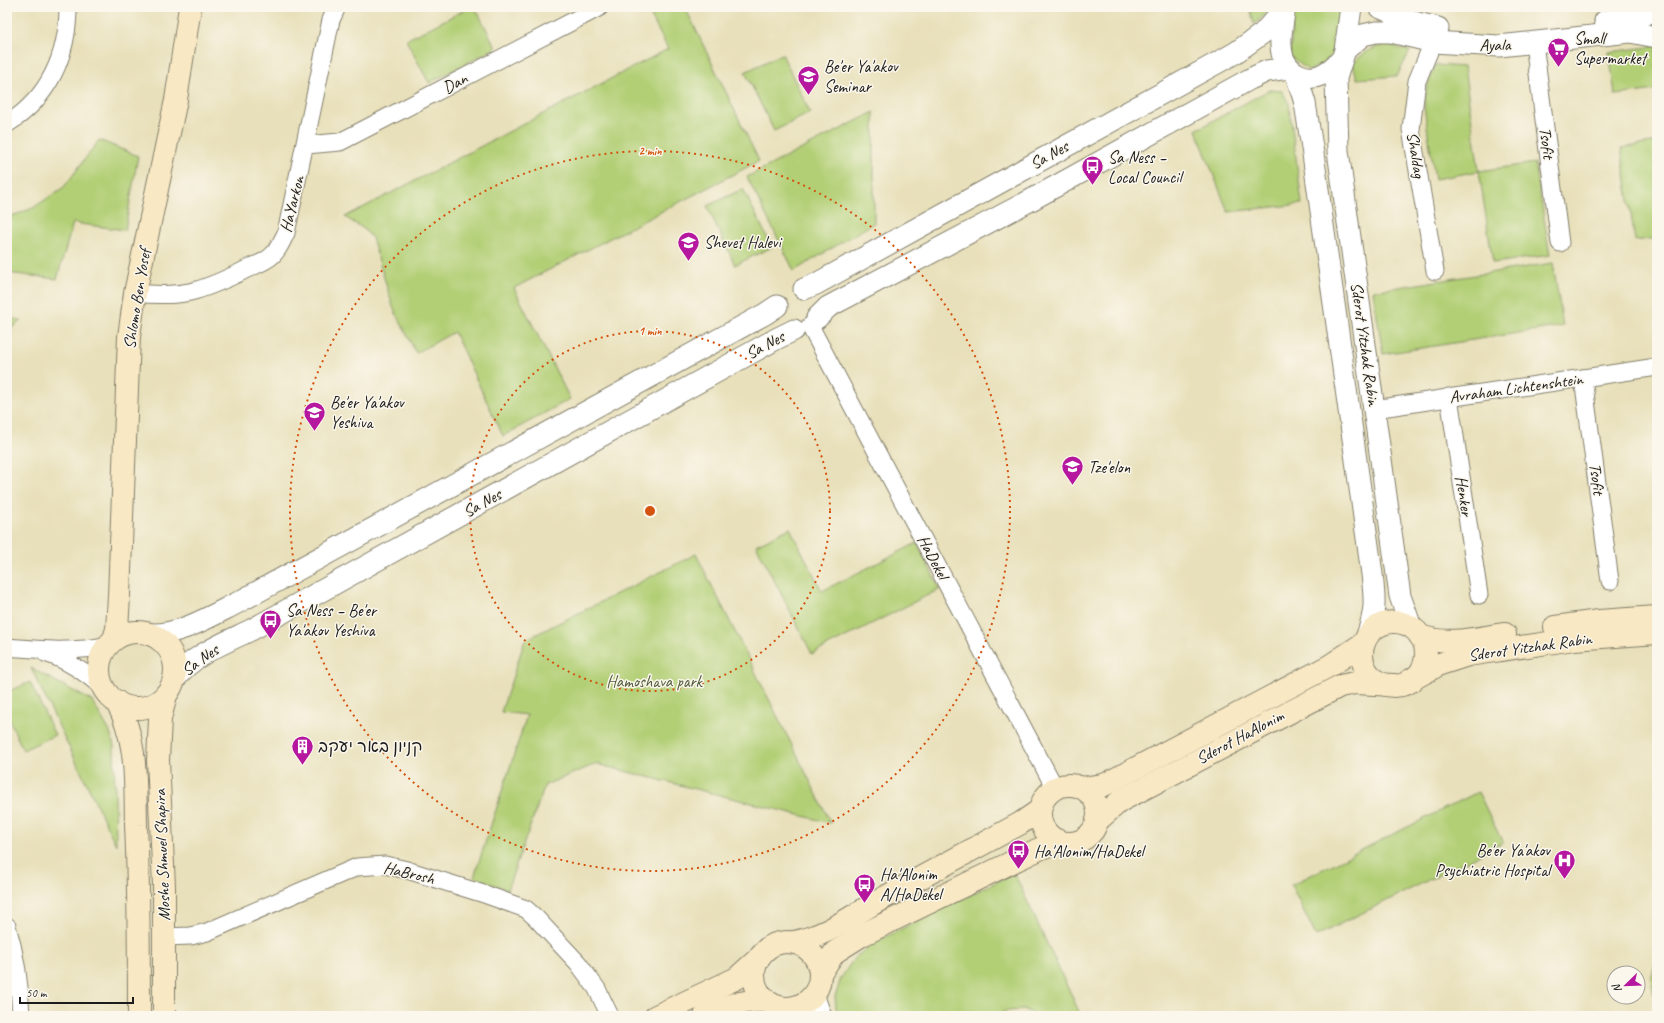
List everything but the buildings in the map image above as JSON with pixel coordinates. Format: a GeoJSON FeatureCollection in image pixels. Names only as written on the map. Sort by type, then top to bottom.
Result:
{"type":"FeatureCollection","features":[{"type":"Feature","properties":{"kind":"main road","name":"Shlomo Ben Yosef"},"geometry":{"type":"LineString","coordinates":[[111,642],[117,629],[119,596],[129,337],[135,293],[168,144],[190,7]]}},
{"type":"Feature","properties":{"kind":"main road","name":"Shlomo Ben Yosef"},"geometry":{"type":"LineString","coordinates":[[119,596],[127,619],[148,633]]}},
{"type":"Feature","properties":{"kind":"main road","name":"Sderot Yitzhak Rabin"},"geometry":{"type":"LineString","coordinates":[[1416,631],[1430,639],[1454,642],[1592,622],[1657,617]]}},
{"type":"Feature","properties":{"kind":"main road"},"geometry":{"type":"LineString","coordinates":[[1397,622],[1416,631],[1425,651],[1423,666],[1417,675],[1401,683],[1381,682],[1370,675],[1363,660],[1365,640],[1374,629],[1382,624],[1397,622]]}},
{"type":"Feature","properties":{"kind":"main road"},"geometry":{"type":"LineString","coordinates":[[133,631],[148,633],[163,641],[172,652],[176,666],[170,687],[156,704],[142,708],[128,707],[110,696],[99,670],[101,656],[111,642],[133,631]]}},
{"type":"Feature","properties":{"kind":"main road","name":"Sderot Yitzhak Rabin"},"geometry":{"type":"LineString","coordinates":[[1401,683],[1440,664],[1468,656],[1574,639],[1657,633]]}},
{"type":"Feature","properties":{"kind":"main road","name":"Sderot HaAlonim"},"geometry":{"type":"LineString","coordinates":[[1083,788],[1104,785],[1331,665],[1365,640]]}},
{"type":"Feature","properties":{"kind":"main road","name":"Sderot HaAlonim"},"geometry":{"type":"LineString","coordinates":[[1097,821],[1120,801],[1340,686],[1355,683],[1401,683]]}},
{"type":"Feature","properties":{"kind":"main road","name":"Moshe Shmuel Shapira"},"geometry":{"type":"LineString","coordinates":[[164,1016],[164,886],[158,752],[160,719],[170,687]]}},
{"type":"Feature","properties":{"kind":"main road","name":"Moshe Shmuel Shapira"},"geometry":{"type":"LineString","coordinates":[[110,696],[125,717],[129,729],[134,760],[140,886],[139,1016]]}},
{"type":"Feature","properties":{"kind":"main road"},"geometry":{"type":"LineString","coordinates":[[1064,785],[1074,785],[1083,788],[1090,794],[1098,811],[1097,821],[1093,830],[1078,842],[1068,843],[1059,841],[1050,836],[1044,829],[1040,820],[1042,801],[1055,788],[1064,785]]}},
{"type":"Feature","properties":{"kind":"main road"},"geometry":{"type":"LineString","coordinates":[[656,1016],[737,978],[758,959],[764,951],[773,945],[783,942],[794,942],[810,939],[823,934],[877,902],[1021,823],[1040,810]]}},
{"type":"Feature","properties":{"kind":"main road"},"geometry":{"type":"LineString","coordinates":[[820,973],[835,952],[862,935],[1030,853],[1059,841]]}},
{"type":"Feature","properties":{"kind":"main road"},"geometry":{"type":"LineString","coordinates":[[706,1016],[743,1001],[778,1008],[798,1007],[807,1002],[814,994],[819,984],[820,973],[818,962],[812,953],[804,946],[794,942]]}},
{"type":"Feature","properties":{"kind":"main road"},"geometry":{"type":"LineString","coordinates":[[758,959],[754,977],[760,994],[778,1008]]}},
{"type":"Feature","properties":{"kind":"street"},"geometry":{"type":"LineString","coordinates":[[7,124],[32,105],[56,71],[66,36],[68,7]]}},
{"type":"Feature","properties":{"kind":"street","name":"HaYarkon"},"geometry":{"type":"LineString","coordinates":[[135,293],[161,296],[180,295],[207,288],[270,258],[286,233],[306,145],[331,20],[337,7]]}},
{"type":"Feature","properties":{"kind":"street","name":"Dan"},"geometry":{"type":"LineString","coordinates":[[306,145],[340,142],[600,7]]}},
{"type":"Feature","properties":{"kind":"street","name":"Sderot Yitzhak Rabin"},"geometry":{"type":"LineString","coordinates":[[1351,7],[1343,55],[1336,78],[1338,151],[1400,596],[1416,631]]}},
{"type":"Feature","properties":{"kind":"street","name":"Ayala"},"geometry":{"type":"LineString","coordinates":[[1379,7],[1405,19],[1435,28],[1498,32],[1630,19],[1650,10]]}},
{"type":"Feature","properties":{"kind":"street","name":"Sderot Yitzhak Rabin"},"geometry":{"type":"LineString","coordinates":[[1285,8],[1281,43],[1283,57],[1293,71],[1305,103],[1372,574],[1375,604],[1374,616],[1365,640]]}},
{"type":"Feature","properties":{"kind":"street","name":"Sa Nes"},"geometry":{"type":"LineString","coordinates":[[804,289],[816,284],[1235,53],[1263,33],[1285,8]]}},
{"type":"Feature","properties":{"kind":"street"},"geometry":{"type":"LineString","coordinates":[[1650,10],[1646,25],[1654,38]]}},
{"type":"Feature","properties":{"kind":"street","name":"Ayala"},"geometry":{"type":"LineString","coordinates":[[1343,55],[1363,35],[1376,32],[1391,32],[1433,42],[1499,46],[1630,32],[1654,38]]}},
{"type":"Feature","properties":{"kind":"street","name":"Shaldag"},"geometry":{"type":"LineString","coordinates":[[1433,42],[1417,81],[1411,129],[1435,271]]}},
{"type":"Feature","properties":{"kind":"street","name":"Tsofit"},"geometry":{"type":"LineString","coordinates":[[1534,43],[1560,243]]}},
{"type":"Feature","properties":{"kind":"street","name":"Sa Nes"},"geometry":{"type":"LineString","coordinates":[[170,687],[182,669],[220,645],[251,630],[776,338],[807,325],[828,307],[1031,200],[1250,79],[1267,71],[1293,71],[1309,77],[1320,76],[1329,71],[1343,55]]}},
{"type":"Feature","properties":{"kind":"street"},"geometry":{"type":"LineString","coordinates":[[790,289],[804,289],[815,297],[818,304],[807,325],[788,328],[778,319],[776,306],[783,293],[790,289]]}},
{"type":"Feature","properties":{"kind":"street","name":"Sa Nes"},"geometry":{"type":"LineString","coordinates":[[148,633],[162,634],[189,625],[237,603],[765,314],[776,306]]}},
{"type":"Feature","properties":{"kind":"street","name":"HaDekel"},"geometry":{"type":"LineString","coordinates":[[807,325],[1055,788]]}},
{"type":"Feature","properties":{"kind":"street","name":"Avraham Lichtenshtein"},"geometry":{"type":"LineString","coordinates":[[1374,409],[1657,367]]}},
{"type":"Feature","properties":{"kind":"street","name":"Tsofit"},"geometry":{"type":"LineString","coordinates":[[1583,378],[1610,581]]}},
{"type":"Feature","properties":{"kind":"street","name":"Henker"},"geometry":{"type":"LineString","coordinates":[[1449,398],[1479,594]]}},
{"type":"Feature","properties":{"kind":"street"},"geometry":{"type":"LineString","coordinates":[[7,647],[35,650],[77,650],[111,642]]}},
{"type":"Feature","properties":{"kind":"street"},"geometry":{"type":"LineString","coordinates":[[35,650],[54,656],[78,669],[94,679],[110,696]]}},
{"type":"Feature","properties":{"kind":"street","name":"HaBrosh"},"geometry":{"type":"LineString","coordinates":[[164,937],[191,936],[207,932],[357,867],[385,866],[407,870],[488,895],[526,909],[578,963],[597,989],[610,1016]]}},
{"type":"Feature","properties":{"kind":"street"},"geometry":{"type":"LineString","coordinates":[[7,926],[16,961],[20,988],[21,1016]]}},
{"type":"Feature","properties":{"kind":"street"},"geometry":{"type":"LineString","coordinates":[[814,994],[822,1016]]}},
{"type":"Feature","properties":{"kind":"green space"},"geometry":{"type":"Polygon","coordinates":[[[470,7],[475,7],[496,48],[429,83],[406,40],[470,7]]]}},
{"type":"Feature","properties":{"kind":"green space"},"geometry":{"type":"Polygon","coordinates":[[[646,7],[685,7],[759,161],[514,288],[570,399],[503,436],[454,332],[416,353],[393,307],[372,238],[364,229],[345,217],[668,49],[646,7]]]}},
{"type":"Feature","properties":{"kind":"green space"},"geometry":{"type":"Polygon","coordinates":[[[1250,7],[1269,7],[1266,14],[1254,24],[1250,7]]]}},
{"type":"Feature","properties":{"kind":"green space"},"geometry":{"type":"Polygon","coordinates":[[[1293,7],[1344,7],[1334,58],[1309,71],[1290,56],[1293,7]]]}},
{"type":"Feature","properties":{"kind":"green space"},"geometry":{"type":"Polygon","coordinates":[[[1386,44],[1410,51],[1397,76],[1357,79],[1353,63],[1367,51],[1386,44]]]}},
{"type":"Feature","properties":{"kind":"green space"},"geometry":{"type":"Polygon","coordinates":[[[1657,46],[1657,90],[1615,95],[1609,52],[1657,46]]]}},
{"type":"Feature","properties":{"kind":"green space"},"geometry":{"type":"Polygon","coordinates":[[[782,54],[810,113],[774,131],[745,72],[782,54]]]}},
{"type":"Feature","properties":{"kind":"green space"},"geometry":{"type":"Polygon","coordinates":[[[1435,65],[1464,67],[1479,171],[1435,179],[1424,107],[1426,90],[1435,65]]]}},
{"type":"Feature","properties":{"kind":"green space"},"geometry":{"type":"Polygon","coordinates":[[[1269,90],[1282,91],[1289,104],[1302,204],[1228,212],[1196,130],[1269,90]]]}},
{"type":"Feature","properties":{"kind":"green space"},"geometry":{"type":"Polygon","coordinates":[[[874,112],[874,223],[794,271],[747,177],[874,112]]]}},
{"type":"Feature","properties":{"kind":"green space"},"geometry":{"type":"Polygon","coordinates":[[[99,140],[138,156],[125,230],[73,223],[57,279],[7,273],[7,218],[33,208],[64,187],[99,140]]]}},
{"type":"Feature","properties":{"kind":"green space"},"geometry":{"type":"Polygon","coordinates":[[[1657,142],[1657,238],[1635,241],[1621,148],[1657,142]]]}},
{"type":"Feature","properties":{"kind":"green space"},"geometry":{"type":"Polygon","coordinates":[[[1535,163],[1550,255],[1493,263],[1479,171],[1535,163]]]}},
{"type":"Feature","properties":{"kind":"green space"},"geometry":{"type":"Polygon","coordinates":[[[743,189],[772,247],[735,265],[707,206],[743,189]]]}},
{"type":"Feature","properties":{"kind":"green space"},"geometry":{"type":"Polygon","coordinates":[[[1553,263],[1563,326],[1383,354],[1373,291],[1553,263]]]}},
{"type":"Feature","properties":{"kind":"green space"},"geometry":{"type":"Polygon","coordinates":[[[7,317],[21,321],[7,331],[7,317]]]}},
{"type":"Feature","properties":{"kind":"green space"},"geometry":{"type":"Polygon","coordinates":[[[790,528],[822,591],[917,543],[940,589],[812,654],[756,545],[790,528]]]}},
{"type":"Feature","properties":{"kind":"green space","name":"Hamoshava park"},"geometry":{"type":"Polygon","coordinates":[[[696,554],[831,823],[596,764],[545,785],[507,890],[474,877],[527,715],[501,712],[525,640],[696,554]]]}},
{"type":"Feature","properties":{"kind":"green space"},"geometry":{"type":"Polygon","coordinates":[[[31,668],[92,701],[110,732],[114,746],[116,845],[31,668]]]}},
{"type":"Feature","properties":{"kind":"green space"},"geometry":{"type":"Polygon","coordinates":[[[30,682],[55,735],[23,750],[7,715],[7,692],[30,682]]]}},
{"type":"Feature","properties":{"kind":"green space"},"geometry":{"type":"Polygon","coordinates":[[[1478,792],[1503,843],[1316,936],[1291,885],[1478,792]]]}},
{"type":"Feature","properties":{"kind":"green space"},"geometry":{"type":"Polygon","coordinates":[[[1014,873],[1081,1016],[1043,1016],[1024,1010],[1006,1011],[996,1016],[837,1016],[835,997],[841,978],[855,957],[881,939],[1014,873]]]}},
{"type":"Feature","properties":{"kind":"green space"},"geometry":{"type":"Polygon","coordinates":[[[1657,957],[1657,1012],[1651,979],[1657,957]]]}},
{"type":"Feature","properties":{"kind":"place","name":"Small Supermarket"},"geometry":{"type":"Point","coordinates":[1558,68]}},
{"type":"Feature","properties":{"kind":"place","name":"Be'er Ya'akov Seminar"},"geometry":{"type":"Point","coordinates":[809,96]}},
{"type":"Feature","properties":{"kind":"place","name":"Sa Ness – Local Council"},"geometry":{"type":"Point","coordinates":[1092,186]}},
{"type":"Feature","properties":{"kind":"place","name":"Shevet Halevi"},"geometry":{"type":"Point","coordinates":[689,262]}},
{"type":"Feature","properties":{"kind":"place","name":"Be'er Ya'akov Yeshiva"},"geometry":{"type":"Point","coordinates":[314,432]}},
{"type":"Feature","properties":{"kind":"place","name":"Tze'elon"},"geometry":{"type":"Point","coordinates":[1073,486]}},
{"type":"Feature","properties":{"kind":"place","name":"Sa Ness – Be'er Ya'akov Yeshiva"},"geometry":{"type":"Point","coordinates":[271,640]}},
{"type":"Feature","properties":{"kind":"place","name":"קניון באר יעקב"},"geometry":{"type":"Point","coordinates":[303,766]}},
{"type":"Feature","properties":{"kind":"place","name":"Ha'Alonim/HaDekel"},"geometry":{"type":"Point","coordinates":[1019,870]}},
{"type":"Feature","properties":{"kind":"place","name":"Be'er Ya'akov Psychiatric Hospital"},"geometry":{"type":"Point","coordinates":[1565,880]}},
{"type":"Feature","properties":{"kind":"place","name":"Ha'Alonim A/HaDekel"},"geometry":{"type":"Point","coordinates":[865,904]}}]}
